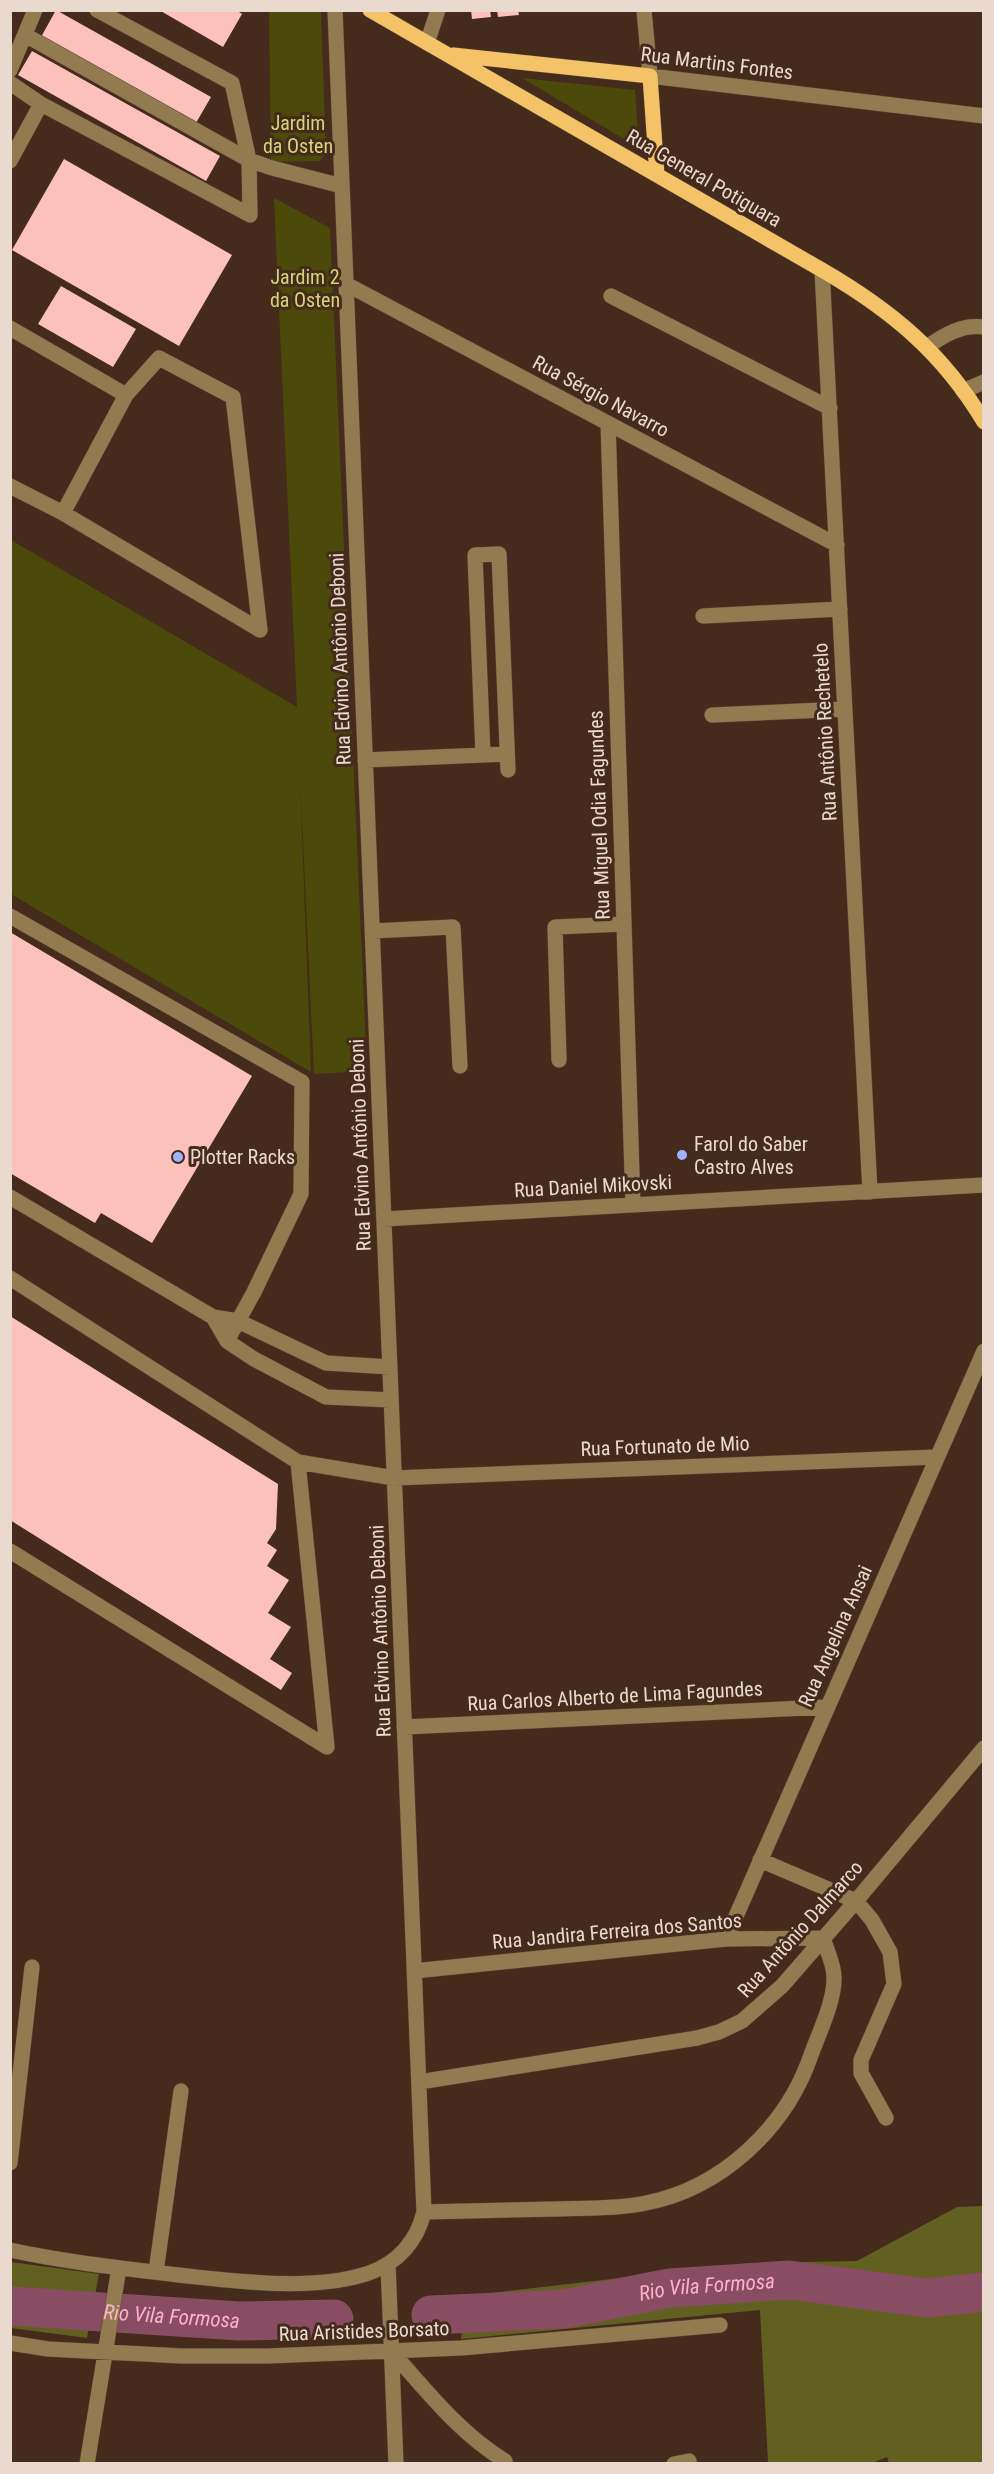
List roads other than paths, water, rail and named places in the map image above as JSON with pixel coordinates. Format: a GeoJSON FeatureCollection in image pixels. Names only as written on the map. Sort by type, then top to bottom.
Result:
{"type":"FeatureCollection","features":[{"type":"Feature","properties":{"kind":"main road","name":"Rua General Potiguara"},"geometry":{"type":"LineString","coordinates":[[370,10],[879,305],[927,347],[963,391],[984,423]]}},
{"type":"Feature","properties":{"kind":"main road","name":"Rua Martins Fontes"},"geometry":{"type":"LineString","coordinates":[[446,54],[650,76]]}},
{"type":"Feature","properties":{"kind":"main road"},"geometry":{"type":"LineString","coordinates":[[650,76],[657,175]]}},
{"type":"Feature","properties":{"kind":"street"},"geometry":{"type":"LineString","coordinates":[[10,70],[35,10]]}},
{"type":"Feature","properties":{"kind":"street"},"geometry":{"type":"LineString","coordinates":[[10,83],[40,104],[250,215],[249,160],[232,83],[97,10]]}},
{"type":"Feature","properties":{"kind":"street","name":"Rua Edvino Antônio Deboni"},"geometry":{"type":"LineString","coordinates":[[335,10],[424,2212],[413,2242],[388,2264]]}},
{"type":"Feature","properties":{"kind":"street"},"geometry":{"type":"LineString","coordinates":[[427,43],[438,10]]}},
{"type":"Feature","properties":{"kind":"street"},"geometry":{"type":"LineString","coordinates":[[644,10],[650,76]]}},
{"type":"Feature","properties":{"kind":"street"},"geometry":{"type":"LineString","coordinates":[[25,35],[249,160],[342,186]]}},
{"type":"Feature","properties":{"kind":"street","name":"Rua Martins Fontes"},"geometry":{"type":"LineString","coordinates":[[650,76],[984,116]]}},
{"type":"Feature","properties":{"kind":"street"},"geometry":{"type":"LineString","coordinates":[[10,161],[40,104]]}},
{"type":"Feature","properties":{"kind":"street","name":"Rua Antônio Rechetelo"},"geometry":{"type":"LineString","coordinates":[[822,270],[870,1191]]}},
{"type":"Feature","properties":{"kind":"street","name":"Rua Sérgio Navarro"},"geometry":{"type":"LineString","coordinates":[[346,285],[837,545]]}},
{"type":"Feature","properties":{"kind":"street"},"geometry":{"type":"LineString","coordinates":[[611,296],[830,408]]}},
{"type":"Feature","properties":{"kind":"street"},"geometry":{"type":"LineString","coordinates":[[927,347],[948,333],[973,326],[984,327]]}},
{"type":"Feature","properties":{"kind":"street"},"geometry":{"type":"LineString","coordinates":[[10,328],[126,395]]}},
{"type":"Feature","properties":{"kind":"street"},"geometry":{"type":"LineString","coordinates":[[10,486],[63,513],[260,630],[233,397],[159,358],[126,395],[63,513]]}},
{"type":"Feature","properties":{"kind":"street"},"geometry":{"type":"LineString","coordinates":[[963,391],[984,382]]}},
{"type":"Feature","properties":{"kind":"street","name":"Rua Miguel Odia Fagundes"},"geometry":{"type":"LineString","coordinates":[[608,423],[633,1205]]}},
{"type":"Feature","properties":{"kind":"street"},"geometry":{"type":"LineString","coordinates":[[483,755],[475,555],[500,554],[508,770]]}},
{"type":"Feature","properties":{"kind":"street"},"geometry":{"type":"LineString","coordinates":[[703,616],[840,609]]}},
{"type":"Feature","properties":{"kind":"street"},"geometry":{"type":"LineString","coordinates":[[712,715],[845,709]]}},
{"type":"Feature","properties":{"kind":"street"},"geometry":{"type":"LineString","coordinates":[[365,759],[507,754]]}},
{"type":"Feature","properties":{"kind":"street"},"geometry":{"type":"LineString","coordinates":[[10,916],[302,1082],[301,1194],[227,1341]]}},
{"type":"Feature","properties":{"kind":"street"},"geometry":{"type":"LineString","coordinates":[[559,1060],[555,927],[624,924]]}},
{"type":"Feature","properties":{"kind":"street"},"geometry":{"type":"LineString","coordinates":[[372,931],[453,927],[460,1066]]}},
{"type":"Feature","properties":{"kind":"street","name":"Rua Daniel Mikovski"},"geometry":{"type":"LineString","coordinates":[[384,1218],[984,1185]]}},
{"type":"Feature","properties":{"kind":"street"},"geometry":{"type":"LineString","coordinates":[[10,1197],[213,1317],[238,1321],[326,1363],[390,1367]]}},
{"type":"Feature","properties":{"kind":"street"},"geometry":{"type":"LineString","coordinates":[[10,1278],[298,1462],[327,1747],[10,1551]]}},
{"type":"Feature","properties":{"kind":"street"},"geometry":{"type":"LineString","coordinates":[[213,1317],[227,1341],[254,1359],[326,1397],[391,1400]]}},
{"type":"Feature","properties":{"kind":"street","name":"Rua Angelina Ansai"},"geometry":{"type":"LineString","coordinates":[[726,1939],[984,1351]]}},
{"type":"Feature","properties":{"kind":"street","name":"Rua Fortunato de Mio"},"geometry":{"type":"LineString","coordinates":[[298,1462],[394,1478],[937,1456]]}},
{"type":"Feature","properties":{"kind":"street","name":"Rua Carlos Alberto de Lima Fagundes"},"geometry":{"type":"LineString","coordinates":[[404,1727],[828,1707]]}},
{"type":"Feature","properties":{"kind":"street","name":"Rua Antônio Dalmarco"},"geometry":{"type":"LineString","coordinates":[[419,2082],[697,2038],[719,2032],[742,2021],[762,2005],[856,1901],[984,1748]]}},
{"type":"Feature","properties":{"kind":"street"},"geometry":{"type":"LineString","coordinates":[[760,1860],[856,1901],[872,1920],[890,1952],[894,1984],[861,2060],[861,2073],[886,2118]]}},
{"type":"Feature","properties":{"kind":"street"},"geometry":{"type":"LineString","coordinates":[[424,2212],[626,2207],[668,2198],[690,2189],[733,2163],[774,2125],[797,2091],[833,1991],[834,1978],[823,1938]]}},
{"type":"Feature","properties":{"kind":"street","name":"Rua Jandira Ferreira dos Santos"},"geometry":{"type":"LineString","coordinates":[[414,1971],[726,1939],[823,1938]]}},
{"type":"Feature","properties":{"kind":"street"},"geometry":{"type":"LineString","coordinates":[[10,2163],[32,1967]]}},
{"type":"Feature","properties":{"kind":"street"},"geometry":{"type":"LineString","coordinates":[[156,2272],[180,2091]]}},
{"type":"Feature","properties":{"kind":"street"},"geometry":{"type":"LineString","coordinates":[[10,2250],[119,2268],[237,2280],[305,2282],[347,2278],[369,2273],[388,2264],[396,2463]]}},
{"type":"Feature","properties":{"kind":"street"},"geometry":{"type":"LineString","coordinates":[[87,2463],[119,2268]]}},
{"type":"Feature","properties":{"kind":"street","name":"Rua Aristides Borsato"},"geometry":{"type":"LineString","coordinates":[[10,2343],[25,2347],[106,2347],[223,2357],[461,2348],[720,2325]]}},
{"type":"Feature","properties":{"kind":"street"},"geometry":{"type":"LineString","coordinates":[[391,2351],[438,2404],[487,2450],[505,2461]]}},
{"type":"Feature","properties":{"kind":"waterway","name":"Rio Vila Formosa"},"geometry":{"type":"LineString","coordinates":[[431,2315],[563,2309],[670,2288],[789,2280],[927,2298],[984,2292]]}},
{"type":"Feature","properties":{"kind":"waterway","name":"Rio Vila Formosa"},"geometry":{"type":"LineString","coordinates":[[10,2306],[239,2321],[334,2319]]}},
{"type":"Feature","properties":{"kind":"place","name":"Farol do Saber Castro Alves"},"geometry":{"type":"Point","coordinates":[682,1155]}},
{"type":"Feature","properties":{"kind":"place","name":"Plotter Racks"},"geometry":{"type":"Point","coordinates":[178,1157]}},
{"type":"Feature","properties":{"kind":"park label","name":"Jardim da Osten"},"geometry":{"type":"Point","coordinates":[298,134]}},
{"type":"Feature","properties":{"kind":"park label","name":"Jardim 2 da Osten"},"geometry":{"type":"Point","coordinates":[305,288]}}]}
